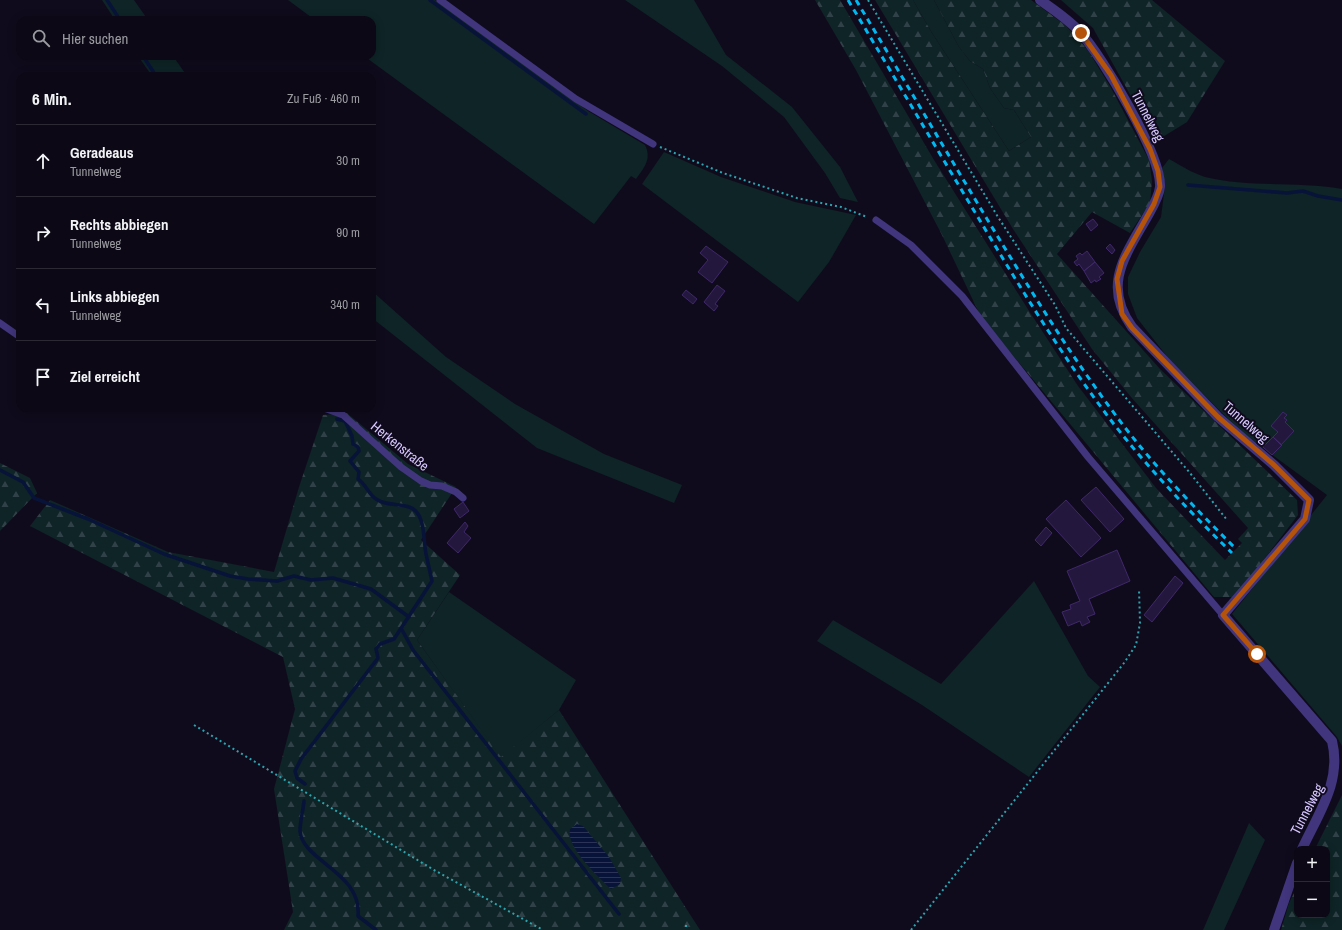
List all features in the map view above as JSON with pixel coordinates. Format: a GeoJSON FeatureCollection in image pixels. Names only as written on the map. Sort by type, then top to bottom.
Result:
{"type":"FeatureCollection","features":[{"type":"Feature","properties":{"kind":"street","name":"Tunnelweg"},"geometry":{"type":"LineString","coordinates":[[1040,0],[1068,20],[1081,33],[1111,75],[1150,149],[1158,171],[1160,187],[1154,204],[1122,261],[1117,279],[1122,314],[1132,328],[1218,417],[1274,465],[1309,500],[1305,519],[1223,615],[1332,741],[1337,752],[1339,764],[1334,792],[1304,846]]}},
{"type":"Feature","properties":{"kind":"street"},"geometry":{"type":"LineString","coordinates":[[1274,930],[1294,871]]}},
{"type":"Feature","properties":{"kind":"lane"},"geometry":{"type":"LineString","coordinates":[[440,0],[576,99],[653,144]]}},
{"type":"Feature","properties":{"kind":"lane"},"geometry":{"type":"LineString","coordinates":[[876,220],[911,245],[962,296],[1088,457],[1223,615]]}},
{"type":"Feature","properties":{"kind":"lane"},"geometry":{"type":"LineString","coordinates":[[0,324],[16,334]]}},
{"type":"Feature","properties":{"kind":"lane","name":"Herkenstraße"},"geometry":{"type":"LineString","coordinates":[[335,412],[343,415],[401,467],[421,481],[430,485],[442,486],[456,492],[463,498]]}},
{"type":"Feature","properties":{"kind":"path"},"geometry":{"type":"LineString","coordinates":[[868,0],[998,217],[1055,306],[1066,328],[1190,473],[1227,520]]}},
{"type":"Feature","properties":{"kind":"path"},"geometry":{"type":"LineString","coordinates":[[653,144],[723,174],[797,198],[841,207],[876,220]]}},
{"type":"Feature","properties":{"kind":"path"},"geometry":{"type":"LineString","coordinates":[[911,930],[1124,663],[1136,645],[1140,623],[1139,589]]}},
{"type":"Feature","properties":{"kind":"path"},"geometry":{"type":"LineString","coordinates":[[194,725],[434,870],[543,930]]}},
{"type":"Feature","properties":{"kind":"path"},"geometry":{"type":"LineString","coordinates":[[686,925],[686,930]]}},
{"type":"Feature","properties":{"kind":"green space"},"geometry":{"type":"Polygon","coordinates":[[[102,0],[134,0],[145,16],[112,16],[102,0]]]}},
{"type":"Feature","properties":{"kind":"green space"},"geometry":{"type":"Polygon","coordinates":[[[288,0],[435,0],[588,111],[645,145],[648,155],[646,163],[636,179],[631,176],[594,224],[369,60],[376,60],[376,16],[310,16],[288,0]]]}},
{"type":"Feature","properties":{"kind":"green space"},"geometry":{"type":"Polygon","coordinates":[[[625,0],[694,0],[726,55],[792,107],[840,167],[858,202],[840,198],[825,173],[784,117],[722,66],[625,0]]]}},
{"type":"Feature","properties":{"kind":"green space"},"geometry":{"type":"Polygon","coordinates":[[[815,0],[840,0],[934,160],[1078,386],[1156,488],[1225,560],[1242,543],[1238,539],[1248,528],[1131,397],[1092,349],[1013,229],[875,0],[913,0],[932,33],[1009,151],[1031,137],[1014,110],[1004,108],[990,88],[983,69],[970,61],[959,47],[934,0],[1031,0],[1065,25],[1089,52],[1111,88],[1149,160],[1152,181],[1150,203],[1130,233],[1092,212],[1057,254],[1160,369],[1297,500],[1298,515],[1235,597],[1214,597],[981,317],[942,235],[856,70],[815,0]]]}},
{"type":"Feature","properties":{"kind":"green space"},"geometry":{"type":"Polygon","coordinates":[[[913,0],[934,0],[959,47],[970,61],[983,69],[990,88],[1004,108],[1014,110],[1031,137],[1009,151],[932,33],[913,0]]]}},
{"type":"Feature","properties":{"kind":"green space"},"geometry":{"type":"Polygon","coordinates":[[[1061,0],[1152,0],[1225,61],[1187,122],[1156,141],[1093,28],[1061,0]]]}},
{"type":"Feature","properties":{"kind":"green space"},"geometry":{"type":"Polygon","coordinates":[[[141,60],[176,60],[184,72],[149,72],[141,60]]]}},
{"type":"Feature","properties":{"kind":"green space"},"geometry":{"type":"Polygon","coordinates":[[[664,152],[721,177],[795,202],[856,215],[829,262],[798,302],[642,184],[664,152]]]}},
{"type":"Feature","properties":{"kind":"green space"},"geometry":{"type":"Polygon","coordinates":[[[1169,159],[1186,169],[1205,177],[1222,180],[1256,184],[1308,185],[1342,189],[1342,746],[1337,737],[1232,614],[1327,495],[1248,437],[1222,413],[1169,359],[1137,318],[1128,294],[1128,277],[1140,252],[1161,217],[1165,186],[1162,168],[1169,159]]]}},
{"type":"Feature","properties":{"kind":"green space"},"geometry":{"type":"Polygon","coordinates":[[[376,295],[446,357],[515,404],[604,454],[682,485],[674,503],[537,448],[376,321],[376,295]]]}},
{"type":"Feature","properties":{"kind":"green space"},"geometry":{"type":"Polygon","coordinates":[[[347,413],[408,464],[456,487],[421,540],[460,575],[417,640],[501,757],[559,710],[700,930],[284,930],[293,912],[274,789],[295,709],[283,657],[30,526],[50,500],[168,552],[274,572],[299,487],[323,415],[347,413]]]}},
{"type":"Feature","properties":{"kind":"green space"},"geometry":{"type":"Polygon","coordinates":[[[0,463],[30,478],[37,493],[0,531],[0,463]]]}},
{"type":"Feature","properties":{"kind":"green space"},"geometry":{"type":"Polygon","coordinates":[[[1034,581],[1088,676],[1100,687],[1029,777],[922,705],[817,641],[833,620],[941,684],[1034,581]]]}},
{"type":"Feature","properties":{"kind":"green space"},"geometry":{"type":"Polygon","coordinates":[[[449,592],[576,680],[559,710],[501,758],[417,640],[449,592]]]}},
{"type":"Feature","properties":{"kind":"green space"},"geometry":{"type":"Polygon","coordinates":[[[1342,795],[1342,930],[1281,930],[1289,903],[1294,893],[1294,918],[1330,918],[1330,846],[1316,846],[1342,795]]]}},
{"type":"Feature","properties":{"kind":"green space"},"geometry":{"type":"Polygon","coordinates":[[[1249,823],[1265,840],[1224,930],[1203,930],[1249,823]]]}},
{"type":"Feature","properties":{"kind":"water"},"geometry":{"type":"Polygon","coordinates":[[[577,824],[583,826],[609,857],[621,878],[620,884],[611,889],[591,869],[578,853],[570,836],[570,829],[577,824]]]}},
{"type":"Feature","properties":{"kind":"building"},"geometry":{"type":"Polygon","coordinates":[[[1093,219],[1098,225],[1091,231],[1086,224],[1093,219]]]}},
{"type":"Feature","properties":{"kind":"building"},"geometry":{"type":"Polygon","coordinates":[[[1110,244],[1115,250],[1112,254],[1106,248],[1110,244]]]}},
{"type":"Feature","properties":{"kind":"building"},"geometry":{"type":"Polygon","coordinates":[[[706,246],[728,262],[712,283],[698,272],[708,260],[700,253],[706,246]]]}},
{"type":"Feature","properties":{"kind":"building"},"geometry":{"type":"Polygon","coordinates":[[[1087,251],[1095,262],[1084,271],[1079,264],[1077,266],[1074,262],[1078,259],[1076,256],[1080,253],[1082,255],[1087,251]]]}},
{"type":"Feature","properties":{"kind":"building"},"geometry":{"type":"Polygon","coordinates":[[[1095,262],[1104,273],[1099,277],[1101,279],[1096,282],[1095,280],[1091,283],[1084,271],[1095,262]]]}},
{"type":"Feature","properties":{"kind":"building"},"geometry":{"type":"Polygon","coordinates":[[[717,285],[725,291],[715,304],[718,306],[714,311],[704,302],[717,285]]]}},
{"type":"Feature","properties":{"kind":"building"},"geometry":{"type":"Polygon","coordinates":[[[686,290],[697,299],[693,304],[682,295],[686,290]]]}},
{"type":"Feature","properties":{"kind":"building"},"geometry":{"type":"Polygon","coordinates":[[[1283,412],[1287,415],[1284,418],[1287,420],[1285,422],[1294,431],[1281,445],[1273,437],[1278,432],[1271,426],[1283,412]]]}},
{"type":"Feature","properties":{"kind":"building"},"geometry":{"type":"Polygon","coordinates":[[[1273,437],[1282,445],[1272,455],[1263,447],[1273,437]]]}},
{"type":"Feature","properties":{"kind":"building"},"geometry":{"type":"Polygon","coordinates":[[[1096,487],[1124,519],[1110,532],[1081,500],[1096,487]]]}},
{"type":"Feature","properties":{"kind":"building"},"geometry":{"type":"Polygon","coordinates":[[[1066,500],[1101,538],[1081,557],[1046,519],[1066,500]]]}},
{"type":"Feature","properties":{"kind":"building"},"geometry":{"type":"Polygon","coordinates":[[[463,502],[469,511],[460,518],[454,509],[463,502]]]}},
{"type":"Feature","properties":{"kind":"building"},"geometry":{"type":"Polygon","coordinates":[[[465,522],[468,526],[464,532],[471,538],[458,553],[447,543],[465,522]]]}},
{"type":"Feature","properties":{"kind":"building"},"geometry":{"type":"Polygon","coordinates":[[[1046,527],[1052,533],[1041,546],[1035,540],[1046,527]]]}},
{"type":"Feature","properties":{"kind":"building"},"geometry":{"type":"Polygon","coordinates":[[[1117,550],[1130,581],[1089,599],[1095,614],[1087,617],[1090,622],[1082,626],[1080,621],[1068,626],[1062,612],[1071,609],[1070,605],[1080,601],[1067,571],[1117,550]]]}},
{"type":"Feature","properties":{"kind":"building"},"geometry":{"type":"Polygon","coordinates":[[[1175,576],[1183,583],[1152,622],[1144,615],[1175,576]]]}},
{"type":"Feature","properties":{"kind":"waterway"},"geometry":{"type":"LineString","coordinates":[[107,0],[117,16]]}},
{"type":"Feature","properties":{"kind":"waterway"},"geometry":{"type":"LineString","coordinates":[[430,0],[586,114]]}},
{"type":"Feature","properties":{"kind":"waterway"},"geometry":{"type":"LineString","coordinates":[[146,60],[153,72]]}},
{"type":"Feature","properties":{"kind":"waterway"},"geometry":{"type":"LineString","coordinates":[[1188,185],[1287,193],[1303,191],[1318,196],[1342,200]]}},
{"type":"Feature","properties":{"kind":"waterway"},"geometry":{"type":"LineString","coordinates":[[305,784],[297,778],[295,771],[301,759],[378,658],[376,649],[380,644],[394,639],[432,581],[426,554],[423,527],[418,514],[409,507],[388,504],[376,499],[358,479],[359,472],[350,461],[359,451],[358,447],[353,444],[352,436],[345,421],[337,419]]}},
{"type":"Feature","properties":{"kind":"waterway"},"geometry":{"type":"LineString","coordinates":[[0,470],[23,482],[34,498],[88,519],[164,554],[230,576],[248,579],[277,581],[294,576],[311,580],[333,578],[371,589],[409,617]]}},
{"type":"Feature","properties":{"kind":"waterway"},"geometry":{"type":"LineString","coordinates":[[401,628],[413,650],[619,914]]}},
{"type":"Feature","properties":{"kind":"waterway"},"geometry":{"type":"LineString","coordinates":[[304,801],[300,824],[300,831],[303,841],[310,851],[342,878],[351,888],[357,901],[358,916],[376,930]]}},
{"type":"Feature","properties":{"kind":"railway"},"geometry":{"type":"LineString","coordinates":[[848,0],[1038,316],[1093,397],[1155,474],[1232,553]]}},
{"type":"Feature","properties":{"kind":"railway"},"geometry":{"type":"LineString","coordinates":[[856,0],[1000,240],[1081,368],[1144,452],[1236,549]]}},
{"type":"Feature","properties":{"kind":"route"},"geometry":{"type":"LineString","coordinates":[[1081,33],[1111,75],[1150,149],[1158,171],[1160,187],[1154,204],[1122,261],[1117,279],[1122,314],[1132,328],[1218,417],[1274,465],[1309,500],[1305,519],[1223,615],[1257,654]]}}]}
